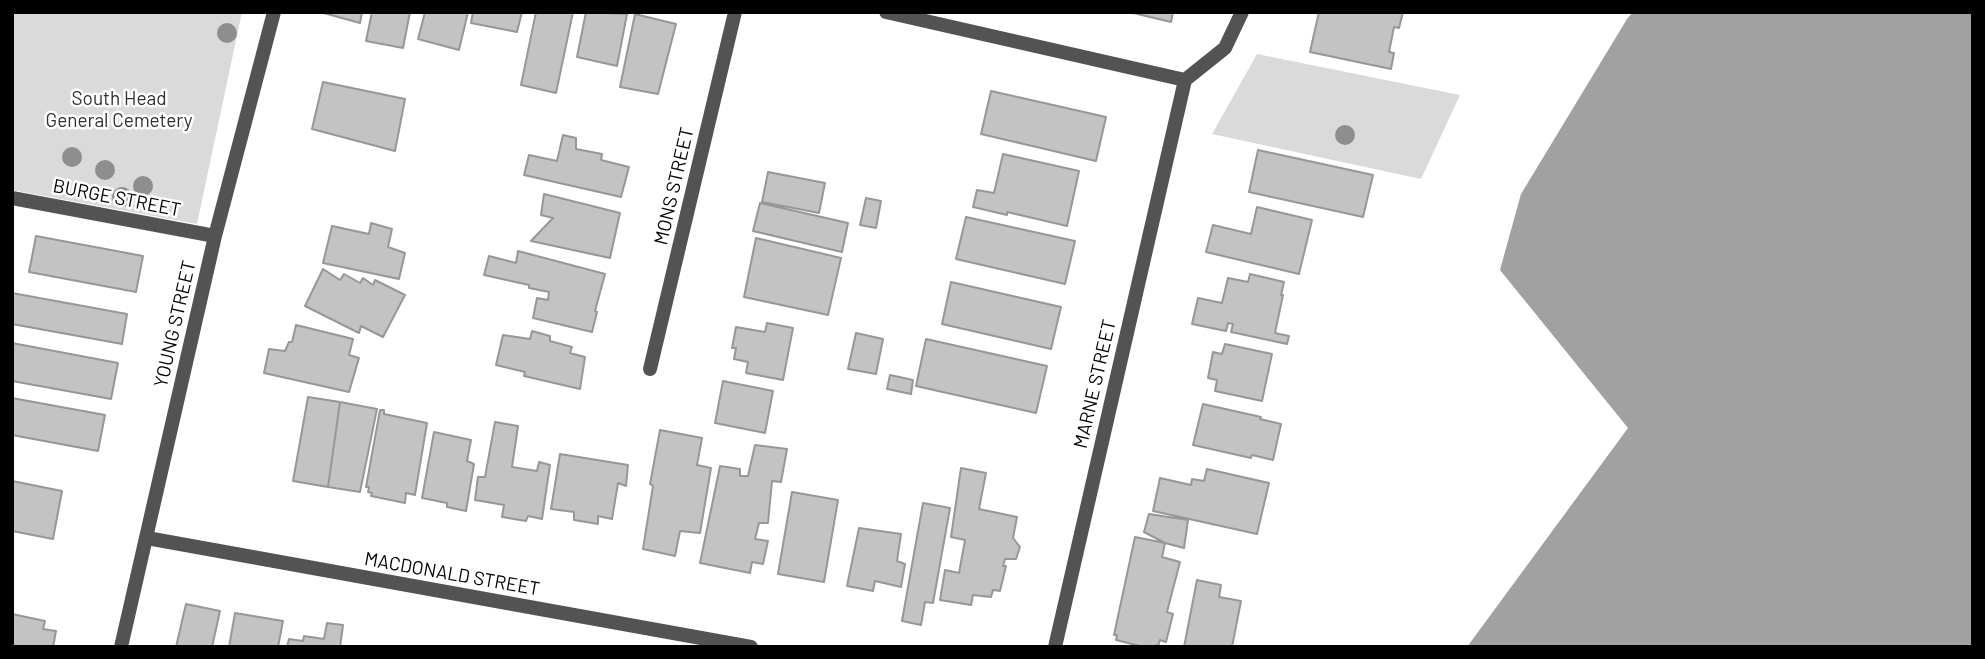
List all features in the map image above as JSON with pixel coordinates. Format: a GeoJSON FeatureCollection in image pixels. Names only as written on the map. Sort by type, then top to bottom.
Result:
{"type":"FeatureCollection","features":[{"type":"Feature","properties":{"kind":"street","name":"YOUNG STREET"},"geometry":{"type":"LineString","coordinates":[[121,647],[215,236],[274,12]]}},
{"type":"Feature","properties":{"kind":"street","name":"MONS STREET"},"geometry":{"type":"LineString","coordinates":[[650,369],[735,12]]}},
{"type":"Feature","properties":{"kind":"street"},"geometry":{"type":"LineString","coordinates":[[886,12],[1185,80],[1225,48],[1242,12]]}},
{"type":"Feature","properties":{"kind":"street","name":"MARNE STREET"},"geometry":{"type":"LineString","coordinates":[[1055,647],[1185,80]]}},
{"type":"Feature","properties":{"kind":"street","name":"BURGE STREET"},"geometry":{"type":"LineString","coordinates":[[12,198],[215,236]]}},
{"type":"Feature","properties":{"kind":"street","name":"MACDONALD STREET"},"geometry":{"type":"LineString","coordinates":[[147,538],[751,647]]}},
{"type":"Feature","properties":{"kind":"green space","name":"South Head General Cemetery"},"geometry":{"type":"Polygon","coordinates":[[[12,12],[242,12],[197,224],[12,190],[12,12]]]}},
{"type":"Feature","properties":{"kind":"green space"},"geometry":{"type":"Polygon","coordinates":[[[1257,54],[1460,95],[1421,179],[1212,134],[1257,54]]]}},
{"type":"Feature","properties":{"kind":"shaded area"},"geometry":{"type":"Polygon","coordinates":[[[1633,12],[1973,12],[1973,647],[1467,647],[1628,428],[1500,270],[1521,194],[1633,12]]]}},
{"type":"Feature","properties":{"kind":"building"},"geometry":{"type":"Polygon","coordinates":[[[320,12],[362,12],[360,23],[320,12]]]}},
{"type":"Feature","properties":{"kind":"building"},"geometry":{"type":"Polygon","coordinates":[[[372,12],[410,12],[403,48],[366,41],[372,12]]]}},
{"type":"Feature","properties":{"kind":"building"},"geometry":{"type":"Polygon","coordinates":[[[425,12],[468,12],[459,50],[418,39],[425,12]]]}},
{"type":"Feature","properties":{"kind":"building"},"geometry":{"type":"Polygon","coordinates":[[[473,12],[522,12],[517,32],[471,23],[473,12]]]}},
{"type":"Feature","properties":{"kind":"building"},"geometry":{"type":"Polygon","coordinates":[[[536,12],[573,12],[556,93],[521,85],[536,12]]]}},
{"type":"Feature","properties":{"kind":"building"},"geometry":{"type":"Polygon","coordinates":[[[586,12],[627,14],[617,66],[577,57],[586,12]]]}},
{"type":"Feature","properties":{"kind":"building"},"geometry":{"type":"Polygon","coordinates":[[[1129,12],[1173,12],[1171,22],[1129,12]]]}},
{"type":"Feature","properties":{"kind":"building"},"geometry":{"type":"Polygon","coordinates":[[[1319,12],[1403,12],[1399,28],[1394,27],[1389,52],[1394,53],[1391,69],[1310,52],[1319,12]]]}},
{"type":"Feature","properties":{"kind":"building"},"geometry":{"type":"Polygon","coordinates":[[[635,14],[676,24],[658,94],[620,87],[635,14]]]}},
{"type":"Feature","properties":{"kind":"building"},"geometry":{"type":"Polygon","coordinates":[[[323,82],[405,99],[395,151],[312,129],[323,82]]]}},
{"type":"Feature","properties":{"kind":"building"},"geometry":{"type":"Polygon","coordinates":[[[991,91],[1106,117],[1096,161],[981,134],[991,91]]]}},
{"type":"Feature","properties":{"kind":"building"},"geometry":{"type":"Polygon","coordinates":[[[563,135],[576,138],[576,149],[602,154],[601,160],[629,167],[621,197],[524,175],[529,155],[557,161],[563,135]]]}},
{"type":"Feature","properties":{"kind":"building"},"geometry":{"type":"Polygon","coordinates":[[[1258,150],[1373,175],[1363,217],[1249,192],[1258,150]]]}},
{"type":"Feature","properties":{"kind":"building"},"geometry":{"type":"Polygon","coordinates":[[[1003,154],[1079,171],[1067,226],[973,207],[977,190],[994,193],[1003,154]]]}},
{"type":"Feature","properties":{"kind":"building"},"geometry":{"type":"Polygon","coordinates":[[[768,172],[825,183],[819,213],[762,202],[768,172]]]}},
{"type":"Feature","properties":{"kind":"building"},"geometry":{"type":"Polygon","coordinates":[[[544,194],[620,213],[610,258],[531,241],[553,218],[541,215],[544,194]]]}},
{"type":"Feature","properties":{"kind":"building"},"geometry":{"type":"Polygon","coordinates":[[[866,198],[881,201],[876,228],[860,225],[866,198]]]}},
{"type":"Feature","properties":{"kind":"building"},"geometry":{"type":"Polygon","coordinates":[[[760,203],[848,223],[842,252],[753,231],[760,203]]]}},
{"type":"Feature","properties":{"kind":"building"},"geometry":{"type":"Polygon","coordinates":[[[1257,207],[1312,220],[1299,274],[1206,252],[1213,225],[1251,234],[1257,207]]]}},
{"type":"Feature","properties":{"kind":"building"},"geometry":{"type":"Polygon","coordinates":[[[966,217],[1075,241],[1065,284],[956,259],[966,217]]]}},
{"type":"Feature","properties":{"kind":"building"},"geometry":{"type":"Polygon","coordinates":[[[371,223],[392,229],[388,247],[405,253],[399,279],[323,263],[332,226],[369,234],[371,223]]]}},
{"type":"Feature","properties":{"kind":"building"},"geometry":{"type":"Polygon","coordinates":[[[36,236],[143,256],[136,292],[29,272],[36,236]]]}},
{"type":"Feature","properties":{"kind":"building"},"geometry":{"type":"Polygon","coordinates":[[[756,238],[841,258],[828,315],[744,297],[756,238]]]}},
{"type":"Feature","properties":{"kind":"building"},"geometry":{"type":"Polygon","coordinates":[[[518,251],[605,274],[592,332],[533,318],[537,298],[548,300],[549,292],[484,275],[489,256],[516,263],[518,251]]]}},
{"type":"Feature","properties":{"kind":"building"},"geometry":{"type":"Polygon","coordinates":[[[323,269],[340,280],[344,274],[360,283],[363,278],[373,285],[375,280],[405,295],[383,337],[361,326],[359,333],[305,306],[323,269]]]}},
{"type":"Feature","properties":{"kind":"building"},"geometry":{"type":"Polygon","coordinates":[[[1250,274],[1284,282],[1275,333],[1289,336],[1287,344],[1231,332],[1233,324],[1228,323],[1226,331],[1192,324],[1198,298],[1222,303],[1228,278],[1248,282],[1250,274]]]}},
{"type":"Feature","properties":{"kind":"building"},"geometry":{"type":"Polygon","coordinates":[[[951,282],[1061,307],[1051,349],[942,324],[951,282]]]}},
{"type":"Feature","properties":{"kind":"building"},"geometry":{"type":"Polygon","coordinates":[[[12,293],[127,314],[122,344],[12,324],[12,293]]]}},
{"type":"Feature","properties":{"kind":"building"},"geometry":{"type":"Polygon","coordinates":[[[767,323],[793,328],[783,380],[746,373],[748,362],[734,359],[736,348],[732,348],[736,327],[765,332],[767,323]]]}},
{"type":"Feature","properties":{"kind":"building"},"geometry":{"type":"Polygon","coordinates":[[[296,325],[353,339],[349,355],[359,358],[349,392],[264,373],[269,349],[285,351],[289,342],[292,342],[296,325]]]}},
{"type":"Feature","properties":{"kind":"building"},"geometry":{"type":"Polygon","coordinates":[[[532,331],[550,336],[550,341],[572,347],[570,353],[585,357],[580,389],[524,376],[525,372],[496,365],[503,335],[530,339],[532,331]]]}},
{"type":"Feature","properties":{"kind":"building"},"geometry":{"type":"Polygon","coordinates":[[[856,333],[883,339],[876,374],[848,369],[856,333]]]}},
{"type":"Feature","properties":{"kind":"building"},"geometry":{"type":"Polygon","coordinates":[[[926,339],[1047,366],[1036,413],[916,386],[926,339]]]}},
{"type":"Feature","properties":{"kind":"building"},"geometry":{"type":"Polygon","coordinates":[[[12,343],[118,363],[111,399],[12,381],[12,343]]]}},
{"type":"Feature","properties":{"kind":"building"},"geometry":{"type":"Polygon","coordinates":[[[1225,344],[1272,354],[1262,401],[1215,391],[1217,380],[1208,378],[1213,352],[1222,354],[1225,344]]]}},
{"type":"Feature","properties":{"kind":"building"},"geometry":{"type":"Polygon","coordinates":[[[890,375],[913,380],[911,394],[887,389],[890,375]]]}},
{"type":"Feature","properties":{"kind":"building"},"geometry":{"type":"Polygon","coordinates":[[[723,381],[773,391],[765,433],[715,423],[723,381]]]}},
{"type":"Feature","properties":{"kind":"building"},"geometry":{"type":"Polygon","coordinates":[[[308,397],[340,402],[328,487],[293,481],[308,397]]]}},
{"type":"Feature","properties":{"kind":"building"},"geometry":{"type":"Polygon","coordinates":[[[12,398],[105,415],[98,451],[12,435],[12,398]]]}},
{"type":"Feature","properties":{"kind":"building"},"geometry":{"type":"Polygon","coordinates":[[[340,402],[377,409],[360,492],[328,487],[340,402]]]}},
{"type":"Feature","properties":{"kind":"building"},"geometry":{"type":"Polygon","coordinates":[[[1203,404],[1281,424],[1273,460],[1193,445],[1203,404]]]}},
{"type":"Feature","properties":{"kind":"building"},"geometry":{"type":"Polygon","coordinates":[[[380,410],[384,410],[384,414],[427,423],[415,495],[406,493],[405,503],[371,496],[369,487],[366,487],[380,410]]]}},
{"type":"Feature","properties":{"kind":"building"},"geometry":{"type":"Polygon","coordinates":[[[495,422],[518,426],[512,467],[537,471],[539,462],[550,465],[542,519],[528,516],[526,521],[502,517],[504,505],[475,500],[478,477],[485,477],[495,422]]]}},
{"type":"Feature","properties":{"kind":"building"},"geometry":{"type":"Polygon","coordinates":[[[660,430],[702,438],[697,465],[711,468],[700,533],[680,531],[675,556],[643,549],[653,486],[650,484],[660,430]]]}},
{"type":"Feature","properties":{"kind":"building"},"geometry":{"type":"Polygon","coordinates":[[[434,432],[471,440],[467,461],[474,464],[466,511],[447,507],[447,503],[422,498],[434,432]]]}},
{"type":"Feature","properties":{"kind":"building"},"geometry":{"type":"Polygon","coordinates":[[[755,445],[787,449],[781,482],[772,481],[768,523],[759,523],[755,539],[768,541],[763,564],[752,562],[750,573],[700,563],[720,466],[740,469],[740,476],[748,476],[755,445]]]}},
{"type":"Feature","properties":{"kind":"building"},"geometry":{"type":"Polygon","coordinates":[[[560,454],[628,465],[626,486],[618,483],[612,519],[598,516],[598,524],[574,520],[574,512],[551,509],[560,454]]]}},
{"type":"Feature","properties":{"kind":"building"},"geometry":{"type":"Polygon","coordinates":[[[961,468],[986,473],[979,509],[1017,517],[1013,538],[1020,547],[1016,559],[1005,559],[1000,591],[993,590],[991,597],[973,595],[971,605],[940,600],[945,570],[959,573],[965,540],[951,537],[961,468]]]}},
{"type":"Feature","properties":{"kind":"building"},"geometry":{"type":"Polygon","coordinates":[[[1207,469],[1269,483],[1257,534],[1153,511],[1160,478],[1191,485],[1192,479],[1204,481],[1207,469]]]}},
{"type":"Feature","properties":{"kind":"building"},"geometry":{"type":"Polygon","coordinates":[[[12,481],[62,491],[53,539],[12,531],[12,481]]]}},
{"type":"Feature","properties":{"kind":"building"},"geometry":{"type":"Polygon","coordinates":[[[792,492],[838,500],[824,582],[778,574],[792,492]]]}},
{"type":"Feature","properties":{"kind":"building"},"geometry":{"type":"Polygon","coordinates":[[[923,503],[950,508],[933,603],[925,602],[921,625],[902,621],[923,503]]]}},
{"type":"Feature","properties":{"kind":"building"},"geometry":{"type":"Polygon","coordinates":[[[1149,514],[1188,520],[1184,548],[1165,543],[1144,532],[1149,514]]]}},
{"type":"Feature","properties":{"kind":"building"},"geometry":{"type":"Polygon","coordinates":[[[859,528],[901,534],[897,561],[905,564],[901,587],[875,581],[873,591],[847,586],[859,528]]]}},
{"type":"Feature","properties":{"kind":"building"},"geometry":{"type":"Polygon","coordinates":[[[1135,537],[1165,543],[1162,557],[1180,562],[1167,612],[1173,614],[1166,642],[1160,640],[1155,647],[1116,640],[1117,635],[1114,635],[1135,537]]]}},
{"type":"Feature","properties":{"kind":"building"},"geometry":{"type":"Polygon","coordinates":[[[1197,580],[1221,585],[1219,597],[1241,601],[1232,647],[1184,647],[1197,580]]]}},
{"type":"Feature","properties":{"kind":"building"},"geometry":{"type":"Polygon","coordinates":[[[186,604],[220,611],[212,647],[176,647],[186,604]]]}},
{"type":"Feature","properties":{"kind":"building"},"geometry":{"type":"Polygon","coordinates":[[[235,613],[283,621],[278,647],[229,647],[235,613]]]}},
{"type":"Feature","properties":{"kind":"building"},"geometry":{"type":"Polygon","coordinates":[[[12,614],[45,621],[43,629],[56,631],[53,647],[12,647],[12,614]]]}},
{"type":"Feature","properties":{"kind":"building"},"geometry":{"type":"Polygon","coordinates":[[[327,623],[343,625],[340,647],[287,647],[289,639],[303,641],[304,636],[324,639],[327,623]]]}}]}
